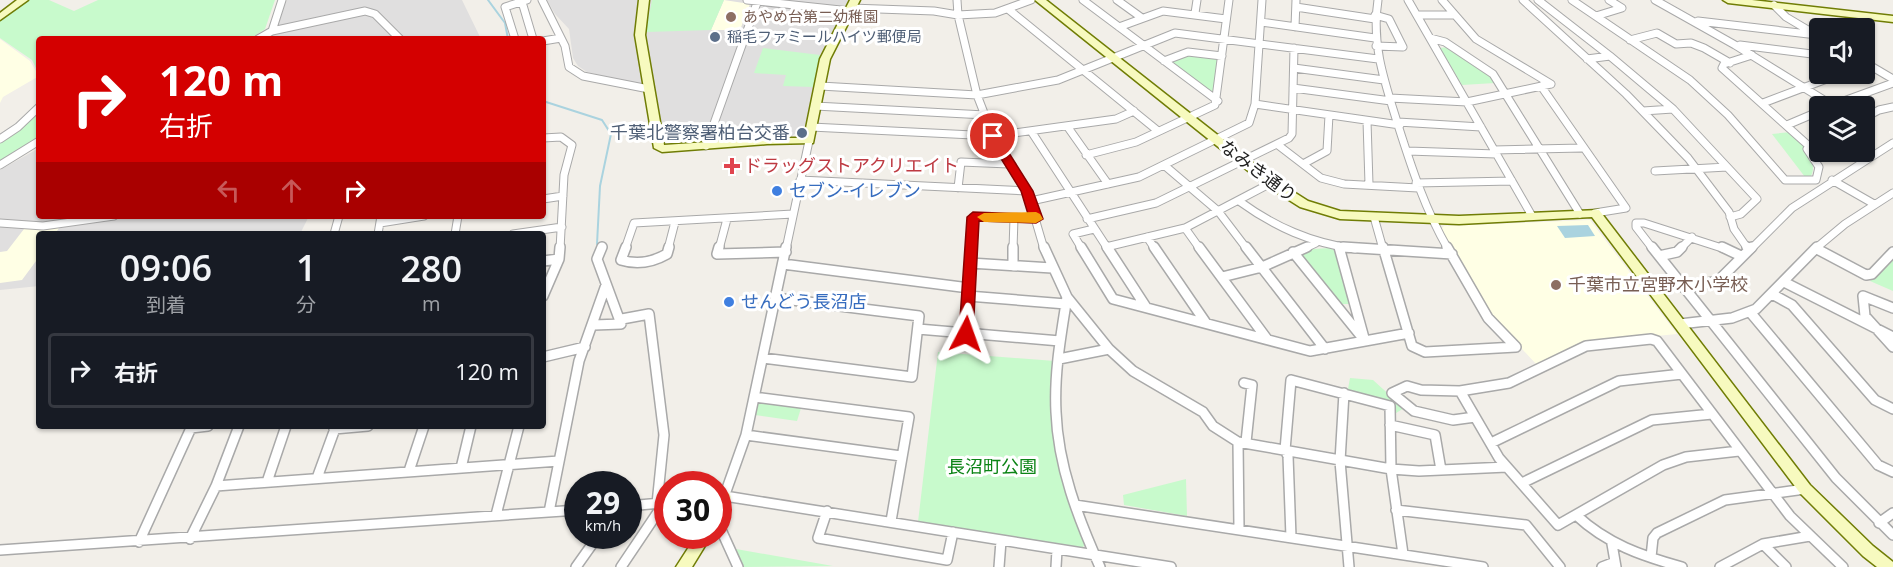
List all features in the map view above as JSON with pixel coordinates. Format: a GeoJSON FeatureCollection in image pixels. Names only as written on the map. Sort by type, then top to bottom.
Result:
{"type":"FeatureCollection","features":[{"type":"Feature","properties":{"kind":"street"},"geometry":{"type":"LineString","coordinates":[[0,17],[23,0]]}},
{"type":"Feature","properties":{"kind":"street"},"geometry":{"type":"LineString","coordinates":[[272,31],[282,0]]}},
{"type":"Feature","properties":{"kind":"street"},"geometry":{"type":"LineString","coordinates":[[542,0],[561,38],[568,64],[577,73],[649,89]]}},
{"type":"Feature","properties":{"kind":"street"},"geometry":{"type":"LineString","coordinates":[[644,0],[640,35],[658,146],[662,149],[767,141],[809,141]]}},
{"type":"Feature","properties":{"kind":"street"},"geometry":{"type":"LineString","coordinates":[[747,0],[934,10],[958,15],[995,13],[1031,0]]}},
{"type":"Feature","properties":{"kind":"street"},"geometry":{"type":"LineString","coordinates":[[957,0],[958,15],[977,95],[993,136],[1027,191],[1040,239],[1067,300],[1109,350],[1133,370],[1203,412],[1213,426],[1242,442],[1391,469],[1441,470],[1507,467]]}},
{"type":"Feature","properties":{"kind":"street"},"geometry":{"type":"LineString","coordinates":[[1011,0],[1018,6]]}},
{"type":"Feature","properties":{"kind":"street","name":"なみき通り"},"geometry":{"type":"LineString","coordinates":[[1040,0],[1271,183],[1292,198],[1316,209],[1340,215],[1431,219],[1595,213]]}},
{"type":"Feature","properties":{"kind":"street"},"geometry":{"type":"LineString","coordinates":[[1083,0],[1218,100]]}},
{"type":"Feature","properties":{"kind":"street"},"geometry":{"type":"LineString","coordinates":[[1117,0],[1142,18]]}},
{"type":"Feature","properties":{"kind":"street"},"geometry":{"type":"LineString","coordinates":[[1195,14],[1197,0]]}},
{"type":"Feature","properties":{"kind":"street"},"geometry":{"type":"LineString","coordinates":[[1086,155],[1136,142],[1215,105],[1218,100],[1229,0]]}},
{"type":"Feature","properties":{"kind":"street"},"geometry":{"type":"LineString","coordinates":[[1031,201],[1139,177],[1249,123],[1255,104],[1262,0]]}},
{"type":"Feature","properties":{"kind":"street"},"geometry":{"type":"LineString","coordinates":[[1374,217],[1412,346],[1425,352],[1516,347],[1488,318],[1431,219],[1417,185],[1378,59],[1375,17],[1378,0]]}},
{"type":"Feature","properties":{"kind":"street"},"geometry":{"type":"LineString","coordinates":[[1408,0],[1532,216]]}},
{"type":"Feature","properties":{"kind":"street"},"geometry":{"type":"LineString","coordinates":[[1293,88],[1391,100],[1467,102],[1551,84],[1476,39],[1443,0]]}},
{"type":"Feature","properties":{"kind":"street"},"geometry":{"type":"LineString","coordinates":[[1523,0],[1642,111],[1696,169],[1730,217],[1745,253]]}},
{"type":"Feature","properties":{"kind":"street"},"geometry":{"type":"LineString","coordinates":[[1538,0],[1673,109],[1757,199],[1742,214],[1730,217]]}},
{"type":"Feature","properties":{"kind":"street"},"geometry":{"type":"LineString","coordinates":[[1572,0],[1690,80],[1728,115],[1785,180],[1816,180],[1820,166],[1817,162]]}},
{"type":"Feature","properties":{"kind":"street"},"geometry":{"type":"LineString","coordinates":[[1596,16],[1622,8],[1609,0]]}},
{"type":"Feature","properties":{"kind":"street"},"geometry":{"type":"LineString","coordinates":[[1655,0],[1736,45],[1815,96]]}},
{"type":"Feature","properties":{"kind":"street"},"geometry":{"type":"LineString","coordinates":[[1728,0],[1893,19]]}},
{"type":"Feature","properties":{"kind":"street"},"geometry":{"type":"LineString","coordinates":[[514,36],[505,7],[525,1],[532,36]]}},
{"type":"Feature","properties":{"kind":"street"},"geometry":{"type":"LineString","coordinates":[[706,146],[758,1]]}},
{"type":"Feature","properties":{"kind":"street"},"geometry":{"type":"LineString","coordinates":[[1261,22],[1403,47],[1389,19],[1296,4],[1295,27]]}},
{"type":"Feature","properties":{"kind":"street"},"geometry":{"type":"LineString","coordinates":[[1774,5],[1786,17],[1809,31]]}},
{"type":"Feature","properties":{"kind":"street"},"geometry":{"type":"LineString","coordinates":[[732,471],[746,435],[825,59],[852,6]]}},
{"type":"Feature","properties":{"kind":"street"},"geometry":{"type":"LineString","coordinates":[[1008,9],[1158,131]]}},
{"type":"Feature","properties":{"kind":"street"},"geometry":{"type":"LineString","coordinates":[[263,36],[272,31],[366,11],[375,15],[397,36]]}},
{"type":"Feature","properties":{"kind":"street"},"geometry":{"type":"LineString","coordinates":[[1119,27],[1163,11],[1226,19]]}},
{"type":"Feature","properties":{"kind":"street"},"geometry":{"type":"LineString","coordinates":[[1417,15],[1454,15]]}},
{"type":"Feature","properties":{"kind":"street"},"geometry":{"type":"LineString","coordinates":[[1691,21],[1809,35]]}},
{"type":"Feature","properties":{"kind":"street"},"geometry":{"type":"LineString","coordinates":[[820,86],[977,95],[1041,85],[1175,33],[1378,59]]}},
{"type":"Feature","properties":{"kind":"street"},"geometry":{"type":"LineString","coordinates":[[1630,40],[1657,33],[1676,44],[1688,41],[1701,45],[1730,63]]}},
{"type":"Feature","properties":{"kind":"street"},"geometry":{"type":"LineString","coordinates":[[546,40],[561,38]]}},
{"type":"Feature","properties":{"kind":"street"},"geometry":{"type":"LineString","coordinates":[[1430,38],[1445,42],[1493,74],[1580,214]]}},
{"type":"Feature","properties":{"kind":"street"},"geometry":{"type":"LineString","coordinates":[[1736,45],[1809,54]]}},
{"type":"Feature","properties":{"kind":"street"},"geometry":{"type":"LineString","coordinates":[[1087,219],[1156,203],[1278,145],[1292,134],[1294,48]]}},
{"type":"Feature","properties":{"kind":"street"},"geometry":{"type":"LineString","coordinates":[[1164,62],[1188,52],[1222,56]]}},
{"type":"Feature","properties":{"kind":"street"},"geometry":{"type":"LineString","coordinates":[[1752,55],[1722,68],[1809,146],[1807,149],[1809,152]]}},
{"type":"Feature","properties":{"kind":"street"},"geometry":{"type":"LineString","coordinates":[[1587,59],[1610,56]]}},
{"type":"Feature","properties":{"kind":"street"},"geometry":{"type":"LineString","coordinates":[[1875,63],[1881,62]]}},
{"type":"Feature","properties":{"kind":"street"},"geometry":{"type":"LineString","coordinates":[[1294,68],[1384,80]]}},
{"type":"Feature","properties":{"kind":"street"},"geometry":{"type":"LineString","coordinates":[[1875,70],[1893,81]]}},
{"type":"Feature","properties":{"kind":"street"},"geometry":{"type":"LineString","coordinates":[[1856,96],[1893,81]]}},
{"type":"Feature","properties":{"kind":"street"},"geometry":{"type":"LineString","coordinates":[[1763,103],[1810,84]]}},
{"type":"Feature","properties":{"kind":"street"},"geometry":{"type":"LineString","coordinates":[[1541,86],[1582,148],[1626,208],[1595,213],[1805,489],[1868,551],[1888,567]]}},
{"type":"Feature","properties":{"kind":"street"},"geometry":{"type":"LineString","coordinates":[[1255,104],[1367,121],[1481,127]]}},
{"type":"Feature","properties":{"kind":"street"},"geometry":{"type":"LineString","coordinates":[[815,106],[985,115]]}},
{"type":"Feature","properties":{"kind":"street"},"geometry":{"type":"LineString","coordinates":[[1875,112],[1893,107]]}},
{"type":"Feature","properties":{"kind":"street"},"geometry":{"type":"LineString","coordinates":[[1642,111],[1673,109]]}},
{"type":"Feature","properties":{"kind":"street"},"geometry":{"type":"LineString","coordinates":[[0,140],[36,110]]}},
{"type":"Feature","properties":{"kind":"street"},"geometry":{"type":"LineString","coordinates":[[811,127],[993,136],[1116,120],[1134,111]]}},
{"type":"Feature","properties":{"kind":"street"},"geometry":{"type":"LineString","coordinates":[[1303,164],[1327,151],[1329,115]]}},
{"type":"Feature","properties":{"kind":"street"},"geometry":{"type":"LineString","coordinates":[[1787,125],[1809,116]]}},
{"type":"Feature","properties":{"kind":"street"},"geometry":{"type":"LineString","coordinates":[[1367,121],[1369,184]]}},
{"type":"Feature","properties":{"kind":"street"},"geometry":{"type":"LineString","coordinates":[[1067,126],[1108,184]]}},
{"type":"Feature","properties":{"kind":"street"},"geometry":{"type":"LineString","coordinates":[[1031,131],[1146,307]]}},
{"type":"Feature","properties":{"kind":"street"},"geometry":{"type":"LineString","coordinates":[[546,138],[561,137],[572,145],[564,175],[559,259],[546,287]]}},
{"type":"Feature","properties":{"kind":"street"},"geometry":{"type":"LineString","coordinates":[[0,165],[36,143]]}},
{"type":"Feature","properties":{"kind":"street"},"geometry":{"type":"LineString","coordinates":[[1684,288],[1718,281],[1792,208],[1832,180],[1893,143]]}},
{"type":"Feature","properties":{"kind":"street"},"geometry":{"type":"LineString","coordinates":[[1278,145],[1321,178],[1344,184],[1417,185],[1512,181]]}},
{"type":"Feature","properties":{"kind":"street"},"geometry":{"type":"LineString","coordinates":[[1408,151],[1495,152],[1582,148]]}},
{"type":"Feature","properties":{"kind":"street"},"geometry":{"type":"LineString","coordinates":[[958,188],[961,162],[1009,164]]}},
{"type":"Feature","properties":{"kind":"street"},"geometry":{"type":"LineString","coordinates":[[1164,165],[1218,211],[1326,349]]}},
{"type":"Feature","properties":{"kind":"street"},"geometry":{"type":"LineString","coordinates":[[1655,171],[1727,167]]}},
{"type":"Feature","properties":{"kind":"street"},"geometry":{"type":"LineString","coordinates":[[800,180],[1027,191]]}},
{"type":"Feature","properties":{"kind":"street"},"geometry":{"type":"LineString","coordinates":[[1832,180],[1874,204]]}},
{"type":"Feature","properties":{"kind":"street"},"geometry":{"type":"LineString","coordinates":[[1106,247],[1185,228],[1271,183]]}},
{"type":"Feature","properties":{"kind":"street"},"geometry":{"type":"LineString","coordinates":[[1680,324],[1727,319],[1750,312],[1772,294],[1802,261],[1841,225],[1893,193]]}},
{"type":"Feature","properties":{"kind":"street"},"geometry":{"type":"LineString","coordinates":[[546,199],[563,196]]}},
{"type":"Feature","properties":{"kind":"street"},"geometry":{"type":"LineString","coordinates":[[1239,201],[1270,225],[1316,243],[1384,251],[1452,254]]}},
{"type":"Feature","properties":{"kind":"street"},"geometry":{"type":"LineString","coordinates":[[675,222],[667,254],[659,259],[628,263],[621,260],[634,224],[793,214]]}},
{"type":"Feature","properties":{"kind":"street"},"geometry":{"type":"LineString","coordinates":[[966,334],[973,217],[1036,219]]}},
{"type":"Feature","properties":{"kind":"street"},"geometry":{"type":"LineString","coordinates":[[1013,266],[1014,218]]}},
{"type":"Feature","properties":{"kind":"street"},"geometry":{"type":"LineString","coordinates":[[0,223],[20,226],[53,226],[96,219]]}},
{"type":"Feature","properties":{"kind":"street"},"geometry":{"type":"LineString","coordinates":[[727,219],[717,254],[786,252]]}},
{"type":"Feature","properties":{"kind":"street"},"geometry":{"type":"LineString","coordinates":[[1745,253],[1644,223],[1636,223],[1636,227],[1836,478],[1893,535]]}},
{"type":"Feature","properties":{"kind":"street"},"geometry":{"type":"LineString","coordinates":[[534,231],[562,227]]}},
{"type":"Feature","properties":{"kind":"street"},"geometry":{"type":"LineString","coordinates":[[1185,228],[1267,339]]}},
{"type":"Feature","properties":{"kind":"street"},"geometry":{"type":"LineString","coordinates":[[1094,229],[1073,234],[1113,299],[1310,351],[1408,333]]}},
{"type":"Feature","properties":{"kind":"street"},"geometry":{"type":"LineString","coordinates":[[1147,237],[1206,323]]}},
{"type":"Feature","properties":{"kind":"street"},"geometry":{"type":"LineString","coordinates":[[1659,256],[1677,252],[1692,237]]}},
{"type":"Feature","properties":{"kind":"street"},"geometry":{"type":"LineString","coordinates":[[1221,277],[1262,267],[1316,243]]}},
{"type":"Feature","properties":{"kind":"street"},"geometry":{"type":"LineString","coordinates":[[594,325],[615,326],[621,324],[622,319],[597,259],[602,247]]}},
{"type":"Feature","properties":{"kind":"street"},"geometry":{"type":"LineString","coordinates":[[1339,247],[1365,341]]}},
{"type":"Feature","properties":{"kind":"street"},"geometry":{"type":"LineString","coordinates":[[1817,249],[1866,275],[1872,274],[1893,252]]}},
{"type":"Feature","properties":{"kind":"street"},"geometry":{"type":"LineString","coordinates":[[1293,252],[1365,341]]}},
{"type":"Feature","properties":{"kind":"street"},"geometry":{"type":"LineString","coordinates":[[546,261],[559,259]]}},
{"type":"Feature","properties":{"kind":"street"},"geometry":{"type":"LineString","coordinates":[[970,263],[1052,268]]}},
{"type":"Feature","properties":{"kind":"street"},"geometry":{"type":"LineString","coordinates":[[783,264],[968,292],[1067,300]]}},
{"type":"Feature","properties":{"kind":"street"},"geometry":{"type":"LineString","coordinates":[[1784,282],[1893,337]]}},
{"type":"Feature","properties":{"kind":"street"},"geometry":{"type":"LineString","coordinates":[[549,512],[579,361],[594,325],[606,285]]}},
{"type":"Feature","properties":{"kind":"street"},"geometry":{"type":"LineString","coordinates":[[1772,294],[1792,305],[1875,400],[1893,409]]}},
{"type":"Feature","properties":{"kind":"street"},"geometry":{"type":"LineString","coordinates":[[1893,308],[1863,296],[1865,316],[1872,327],[1893,347]]}},
{"type":"Feature","properties":{"kind":"street"},"geometry":{"type":"LineString","coordinates":[[763,358],[912,377],[919,316],[776,298]]}},
{"type":"Feature","properties":{"kind":"street"},"geometry":{"type":"LineString","coordinates":[[1067,300],[1060,341],[1056,390],[1057,429],[1061,458],[1075,505],[1100,567]]}},
{"type":"Feature","properties":{"kind":"street"},"geometry":{"type":"LineString","coordinates":[[1750,312],[1878,465],[1893,472]]}},
{"type":"Feature","properties":{"kind":"street"},"geometry":{"type":"LineString","coordinates":[[622,319],[649,314],[664,435],[663,471]]}},
{"type":"Feature","properties":{"kind":"street"},"geometry":{"type":"LineString","coordinates":[[918,329],[1060,341]]}},
{"type":"Feature","properties":{"kind":"street"},"geometry":{"type":"LineString","coordinates":[[1474,417],[1453,420],[1414,411],[1392,393],[1407,386],[1421,390],[1460,391],[1509,383],[1586,346],[1651,339],[1661,344],[1771,493],[1810,536],[1843,567]]}},
{"type":"Feature","properties":{"kind":"street"},"geometry":{"type":"LineString","coordinates":[[546,356],[585,347]]}},
{"type":"Feature","properties":{"kind":"street"},"geometry":{"type":"LineString","coordinates":[[1059,359],[1109,350]]}},
{"type":"Feature","properties":{"kind":"street"},"geometry":{"type":"LineString","coordinates":[[1491,443],[1619,381],[1682,374]]}},
{"type":"Feature","properties":{"kind":"street"},"geometry":{"type":"LineString","coordinates":[[1291,537],[1288,456],[1285,450],[1291,380],[1390,406],[1391,469],[1403,554]]}},
{"type":"Feature","properties":{"kind":"street"},"geometry":{"type":"LineString","coordinates":[[1239,528],[1242,442],[1251,385],[1244,383]]}},
{"type":"Feature","properties":{"kind":"street"},"geometry":{"type":"LineString","coordinates":[[1460,391],[1507,467],[1558,525],[1663,465],[1686,457],[1739,451]]}},
{"type":"Feature","properties":{"kind":"street"},"geometry":{"type":"LineString","coordinates":[[1344,393],[1340,461],[1349,567]]}},
{"type":"Feature","properties":{"kind":"street"},"geometry":{"type":"LineString","coordinates":[[754,397],[909,417],[891,521]]}},
{"type":"Feature","properties":{"kind":"street"},"geometry":{"type":"LineString","coordinates":[[1522,483],[1652,420],[1712,414]]}},
{"type":"Feature","properties":{"kind":"street"},"geometry":{"type":"LineString","coordinates":[[1390,425],[1435,435],[1441,470]]}},
{"type":"Feature","properties":{"kind":"street"},"geometry":{"type":"LineString","coordinates":[[140,542],[191,429]]}},
{"type":"Feature","properties":{"kind":"street"},"geometry":{"type":"LineString","coordinates":[[190,538],[216,486],[238,429]]}},
{"type":"Feature","properties":{"kind":"street"},"geometry":{"type":"LineString","coordinates":[[267,482],[285,429]]}},
{"type":"Feature","properties":{"kind":"street"},"geometry":{"type":"LineString","coordinates":[[317,478],[335,429]]}},
{"type":"Feature","properties":{"kind":"street"},"geometry":{"type":"LineString","coordinates":[[409,471],[423,429]]}},
{"type":"Feature","properties":{"kind":"street"},"geometry":{"type":"LineString","coordinates":[[461,468],[470,429]]}},
{"type":"Feature","properties":{"kind":"street"},"geometry":{"type":"LineString","coordinates":[[496,515],[518,429]]}},
{"type":"Feature","properties":{"kind":"street"},"geometry":{"type":"LineString","coordinates":[[746,435],[901,456]]}},
{"type":"Feature","properties":{"kind":"street"},"geometry":{"type":"LineString","coordinates":[[216,486],[559,461]]}},
{"type":"Feature","properties":{"kind":"street"},"geometry":{"type":"LineString","coordinates":[[1651,557],[1653,538],[1657,533],[1704,508],[1725,500],[1805,489]]}},
{"type":"Feature","properties":{"kind":"street"},"geometry":{"type":"LineString","coordinates":[[732,499],[827,511],[1171,567]]}},
{"type":"Feature","properties":{"kind":"street"},"geometry":{"type":"LineString","coordinates":[[1075,505],[1239,528],[1483,567]]}},
{"type":"Feature","properties":{"kind":"street"},"geometry":{"type":"LineString","coordinates":[[1396,510],[1526,525],[1560,567]]}},
{"type":"Feature","properties":{"kind":"street"},"geometry":{"type":"LineString","coordinates":[[0,550],[564,511]]}},
{"type":"Feature","properties":{"kind":"street"},"geometry":{"type":"LineString","coordinates":[[827,511],[818,538],[947,560],[953,532]]}},
{"type":"Feature","properties":{"kind":"street"},"geometry":{"type":"LineString","coordinates":[[1879,523],[1893,513]]}},
{"type":"Feature","properties":{"kind":"street"},"geometry":{"type":"LineString","coordinates":[[1576,515],[1595,534],[1612,544],[1677,566]]}},
{"type":"Feature","properties":{"kind":"street"},"geometry":{"type":"LineString","coordinates":[[621,567],[654,517]]}},
{"type":"Feature","properties":{"kind":"street"},"geometry":{"type":"LineString","coordinates":[[1720,567],[1763,544],[1810,536]]}},
{"type":"Feature","properties":{"kind":"street"},"geometry":{"type":"LineString","coordinates":[[999,567],[1001,541]]}},
{"type":"Feature","properties":{"kind":"street"},"geometry":{"type":"LineString","coordinates":[[1602,567],[1616,564],[1612,544]]}},
{"type":"Feature","properties":{"kind":"street"},"geometry":{"type":"LineString","coordinates":[[1763,544],[1786,567]]}},
{"type":"Feature","properties":{"kind":"street"},"geometry":{"type":"LineString","coordinates":[[576,567],[589,549]]}},
{"type":"Feature","properties":{"kind":"street"},"geometry":{"type":"LineString","coordinates":[[683,567],[695,549]]}},
{"type":"Feature","properties":{"kind":"street"},"geometry":{"type":"LineString","coordinates":[[730,549],[738,567]]}},
{"type":"Feature","properties":{"kind":"street"},"geometry":{"type":"LineString","coordinates":[[1056,567],[1057,550]]}},
{"type":"Feature","properties":{"kind":"shaded area"},"geometry":{"type":"Polygon","coordinates":[[[287,0],[462,0],[480,36],[271,36],[287,0]]]}},
{"type":"Feature","properties":{"kind":"shaded area"},"geometry":{"type":"Polygon","coordinates":[[[547,0],[850,0],[820,55],[806,125],[791,137],[671,144],[663,141],[655,88],[587,72],[578,66],[573,58],[569,29],[555,14],[547,0]]]}},
{"type":"Feature","properties":{"kind":"shaded area","name":"あやめ台第二幼稚園"},"geometry":{"type":"Polygon","coordinates":[[[724,0],[750,4],[740,30],[711,30],[724,0]]]}},
{"type":"Feature","properties":{"kind":"shaded area"},"geometry":{"type":"Polygon","coordinates":[[[0,39],[30,61],[36,71],[36,78],[3,97],[0,103],[0,39]]]}},
{"type":"Feature","properties":{"kind":"shaded area"},"geometry":{"type":"Polygon","coordinates":[[[36,150],[36,219],[308,219],[302,231],[36,231],[36,286],[0,290],[0,170],[36,150]]]}},
{"type":"Feature","properties":{"kind":"shaded area","name":"千葉市立宮野木小学校"},"geometry":{"type":"Polygon","coordinates":[[[1590,220],[1677,334],[1584,343],[1537,365],[1483,307],[1441,229],[1444,226],[1590,220]]]}},
{"type":"Feature","properties":{"kind":"shaded area"},"geometry":{"type":"Polygon","coordinates":[[[59,228],[57,231],[36,231],[36,261],[22,280],[0,283],[0,252],[7,251],[24,229],[59,228]]]}},
{"type":"Feature","properties":{"kind":"green space"},"geometry":{"type":"Polygon","coordinates":[[[27,0],[49,0],[74,11],[98,0],[275,0],[265,29],[254,36],[36,36],[36,68],[32,60],[0,38],[0,21],[27,0]]]}},
{"type":"Feature","properties":{"kind":"green space"},"geometry":{"type":"Polygon","coordinates":[[[652,0],[724,0],[711,30],[646,32],[652,0]]]}},
{"type":"Feature","properties":{"kind":"green space"},"geometry":{"type":"Polygon","coordinates":[[[1448,47],[1487,72],[1495,83],[1462,85],[1440,48],[1448,47]]]}},
{"type":"Feature","properties":{"kind":"green space"},"geometry":{"type":"Polygon","coordinates":[[[763,48],[820,55],[813,87],[783,86],[786,75],[754,73],[763,48]]]}},
{"type":"Feature","properties":{"kind":"green space"},"geometry":{"type":"Polygon","coordinates":[[[1186,53],[1219,60],[1216,92],[1210,94],[1168,61],[1186,53]]]}},
{"type":"Feature","properties":{"kind":"green space"},"geometry":{"type":"Polygon","coordinates":[[[36,113],[36,139],[0,163],[0,143],[36,113]]]}},
{"type":"Feature","properties":{"kind":"green space"},"geometry":{"type":"Polygon","coordinates":[[[1791,132],[1804,146],[1809,155],[1809,162],[1813,164],[1811,176],[1805,177],[1772,134],[1791,132]]]}},
{"type":"Feature","properties":{"kind":"green space"},"geometry":{"type":"Polygon","coordinates":[[[1330,248],[1335,251],[1350,304],[1338,304],[1297,250],[1330,248]]]}},
{"type":"Feature","properties":{"kind":"green space"},"geometry":{"type":"Polygon","coordinates":[[[1893,256],[1893,291],[1870,281],[1893,256]]]}},
{"type":"Feature","properties":{"kind":"green space","name":"長沼町公園"},"geometry":{"type":"Polygon","coordinates":[[[938,352],[1055,361],[1052,423],[1060,470],[1085,544],[1081,550],[918,522],[938,352]]]}},
{"type":"Feature","properties":{"kind":"green space"},"geometry":{"type":"Polygon","coordinates":[[[1350,378],[1373,380],[1404,408],[1393,415],[1394,405],[1355,396],[1348,389],[1350,378]]]}},
{"type":"Feature","properties":{"kind":"green space"},"geometry":{"type":"Polygon","coordinates":[[[758,401],[802,405],[797,421],[755,415],[758,401]]]}},
{"type":"Feature","properties":{"kind":"green space"},"geometry":{"type":"Polygon","coordinates":[[[1186,479],[1187,516],[1124,505],[1123,495],[1186,479]]]}},
{"type":"Feature","properties":{"kind":"green space"},"geometry":{"type":"Polygon","coordinates":[[[736,549],[833,566],[744,567],[736,549]]]}},
{"type":"Feature","properties":{"kind":"water"},"geometry":{"type":"Polygon","coordinates":[[[1588,225],[1595,236],[1565,238],[1557,226],[1588,225]]]}},
{"type":"Feature","properties":{"kind":"waterway"},"geometry":{"type":"LineString","coordinates":[[488,0],[505,23],[507,36]]}},
{"type":"Feature","properties":{"kind":"waterway"},"geometry":{"type":"LineString","coordinates":[[546,102],[602,120],[611,134],[600,186],[597,244]]}},
{"type":"Feature","properties":{"kind":"slow traffic"},"geometry":{"type":"LineString","coordinates":[[984,217],[1036,219],[1036,217]]}},
{"type":"Feature","properties":{"kind":"place","name":"あやめ台第二幼稚園"},"geometry":{"type":"Point","coordinates":[731,17]}},
{"type":"Feature","properties":{"kind":"place","name":"稲毛ファミールハイツ郵便局"},"geometry":{"type":"Point","coordinates":[715,37]}},
{"type":"Feature","properties":{"kind":"place","name":"千葉北警察署柏台交番"},"geometry":{"type":"Point","coordinates":[802,133]}},
{"type":"Feature","properties":{"kind":"place","name":"ドラッグストアクリエイト"},"geometry":{"type":"Point","coordinates":[732,166]}},
{"type":"Feature","properties":{"kind":"place","name":"セブン-イレブン"},"geometry":{"type":"Point","coordinates":[777,191]}},
{"type":"Feature","properties":{"kind":"place","name":"千葉市立宮野木小学校"},"geometry":{"type":"Point","coordinates":[1556,285]}},
{"type":"Feature","properties":{"kind":"place","name":"せんどう長沼店"},"geometry":{"type":"Point","coordinates":[729,302]}},
{"type":"Feature","properties":{"kind":"route"},"geometry":{"type":"LineString","coordinates":[[966,334],[973,217],[1036,219],[1027,191],[993,136]]}}]}
